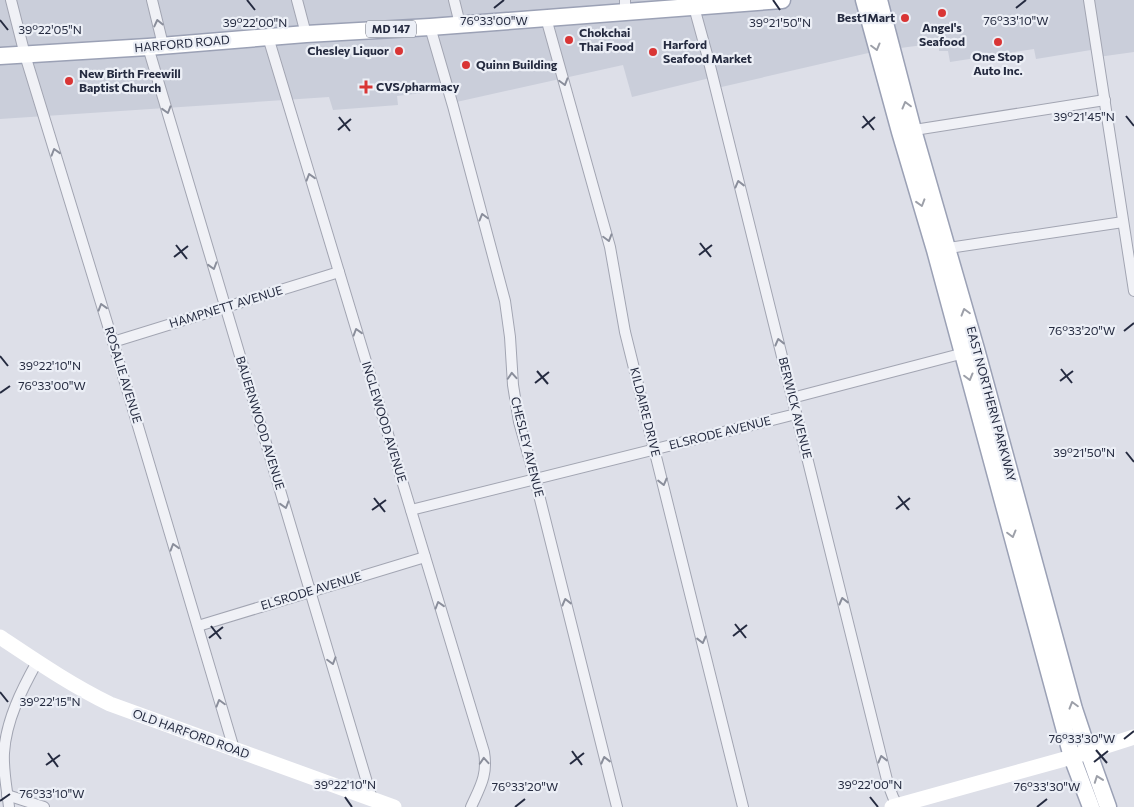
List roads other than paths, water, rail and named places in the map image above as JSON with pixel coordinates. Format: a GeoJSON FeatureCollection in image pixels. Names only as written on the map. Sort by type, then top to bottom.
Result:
{"type":"FeatureCollection","features":[{"type":"Feature","properties":{"kind":"main road","name":"HARFORD ROAD"},"geometry":{"type":"LineString","coordinates":[[0,56],[546,18],[625,6],[694,7],[782,0]]}},
{"type":"Feature","properties":{"kind":"main road","name":"EAST NORTHERN PARKWAY"},"geometry":{"type":"LineString","coordinates":[[864,0],[906,131],[970,351],[1034,587],[1072,757],[1091,807]]}},
{"type":"Feature","properties":{"kind":"main road","name":"EAST NORTHERN PARKWAY"},"geometry":{"type":"LineString","coordinates":[[878,0],[906,131]]}},
{"type":"Feature","properties":{"kind":"main road","name":"EAST NORTHERN PARKWAY"},"geometry":{"type":"LineString","coordinates":[[1034,587],[1108,807]]}},
{"type":"Feature","properties":{"kind":"street","name":"ROSALIE AVENUE"},"geometry":{"type":"LineString","coordinates":[[12,0],[25,55],[113,342],[234,749]]}},
{"type":"Feature","properties":{"kind":"street","name":"BAUERNWOOD AVENUE"},"geometry":{"type":"LineString","coordinates":[[152,0],[155,46],[225,308],[372,799]]}},
{"type":"Feature","properties":{"kind":"street"},"geometry":{"type":"LineString","coordinates":[[298,0],[306,34]]}},
{"type":"Feature","properties":{"kind":"street"},"geometry":{"type":"LineString","coordinates":[[454,0],[460,24]]}},
{"type":"Feature","properties":{"kind":"street"},"geometry":{"type":"LineString","coordinates":[[1089,0],[1134,291]]}},
{"type":"Feature","properties":{"kind":"street","name":"BERWICK AVENUE"},"geometry":{"type":"LineString","coordinates":[[694,7],[888,784],[896,806]]}},
{"type":"Feature","properties":{"kind":"street","name":"KILDAIRE DRIVE"},"geometry":{"type":"LineString","coordinates":[[546,18],[610,247],[625,332],[743,807]]}},
{"type":"Feature","properties":{"kind":"street","name":"CHESLEY AVENUE"},"geometry":{"type":"LineString","coordinates":[[430,27],[505,301],[515,402],[617,807]]}},
{"type":"Feature","properties":{"kind":"street","name":"INGLEWOOD AVENUE"},"geometry":{"type":"LineString","coordinates":[[268,37],[484,752],[485,773],[471,807]]}},
{"type":"Feature","properties":{"kind":"street"},"geometry":{"type":"LineString","coordinates":[[906,131],[1104,100]]}},
{"type":"Feature","properties":{"kind":"street"},"geometry":{"type":"LineString","coordinates":[[941,249],[1124,222]]}},
{"type":"Feature","properties":{"kind":"street","name":"HAMPNETT AVENUE"},"geometry":{"type":"LineString","coordinates":[[113,342],[339,272]]}},
{"type":"Feature","properties":{"kind":"street"},"geometry":{"type":"LineString","coordinates":[[792,398],[970,351]]}},
{"type":"Feature","properties":{"kind":"street","name":"ELSRODE AVENUE"},"geometry":{"type":"LineString","coordinates":[[411,510],[796,414]]}},
{"type":"Feature","properties":{"kind":"street","name":"ELSRODE AVENUE"},"geometry":{"type":"LineString","coordinates":[[198,626],[425,557]]}},
{"type":"Feature","properties":{"kind":"street","name":"OLD HARFORD ROAD"},"geometry":{"type":"LineString","coordinates":[[0,637],[82,690],[110,704],[394,807]]}},
{"type":"Feature","properties":{"kind":"street"},"geometry":{"type":"LineString","coordinates":[[9,807],[4,768],[5,739],[16,704],[37,662]]}},
{"type":"Feature","properties":{"kind":"street"},"geometry":{"type":"LineString","coordinates":[[896,806],[1072,757],[1134,736]]}},
{"type":"Feature","properties":{"kind":"street"},"geometry":{"type":"LineString","coordinates":[[7,795],[44,807]]}},
{"type":"Feature","properties":{"kind":"place","name":"Angel's Seafood"},"geometry":{"type":"Point","coordinates":[942,13]}},
{"type":"Feature","properties":{"kind":"place","name":"Best1Mart"},"geometry":{"type":"Point","coordinates":[905,18]}},
{"type":"Feature","properties":{"kind":"place","name":"Chokchai Thai Food"},"geometry":{"type":"Point","coordinates":[569,40]}},
{"type":"Feature","properties":{"kind":"place","name":"One Stop Auto Inc."},"geometry":{"type":"Point","coordinates":[998,42]}},
{"type":"Feature","properties":{"kind":"place","name":"Chesley Liquor"},"geometry":{"type":"Point","coordinates":[399,51]}},
{"type":"Feature","properties":{"kind":"place","name":"Harford Seafood Market"},"geometry":{"type":"Point","coordinates":[653,52]}},
{"type":"Feature","properties":{"kind":"place","name":"Quinn Building"},"geometry":{"type":"Point","coordinates":[466,65]}},
{"type":"Feature","properties":{"kind":"place","name":"New Birth Freewill Baptist Church"},"geometry":{"type":"Point","coordinates":[69,81]}},
{"type":"Feature","properties":{"kind":"place","name":"CVS/pharmacy"},"geometry":{"type":"Point","coordinates":[366,87]}}]}
